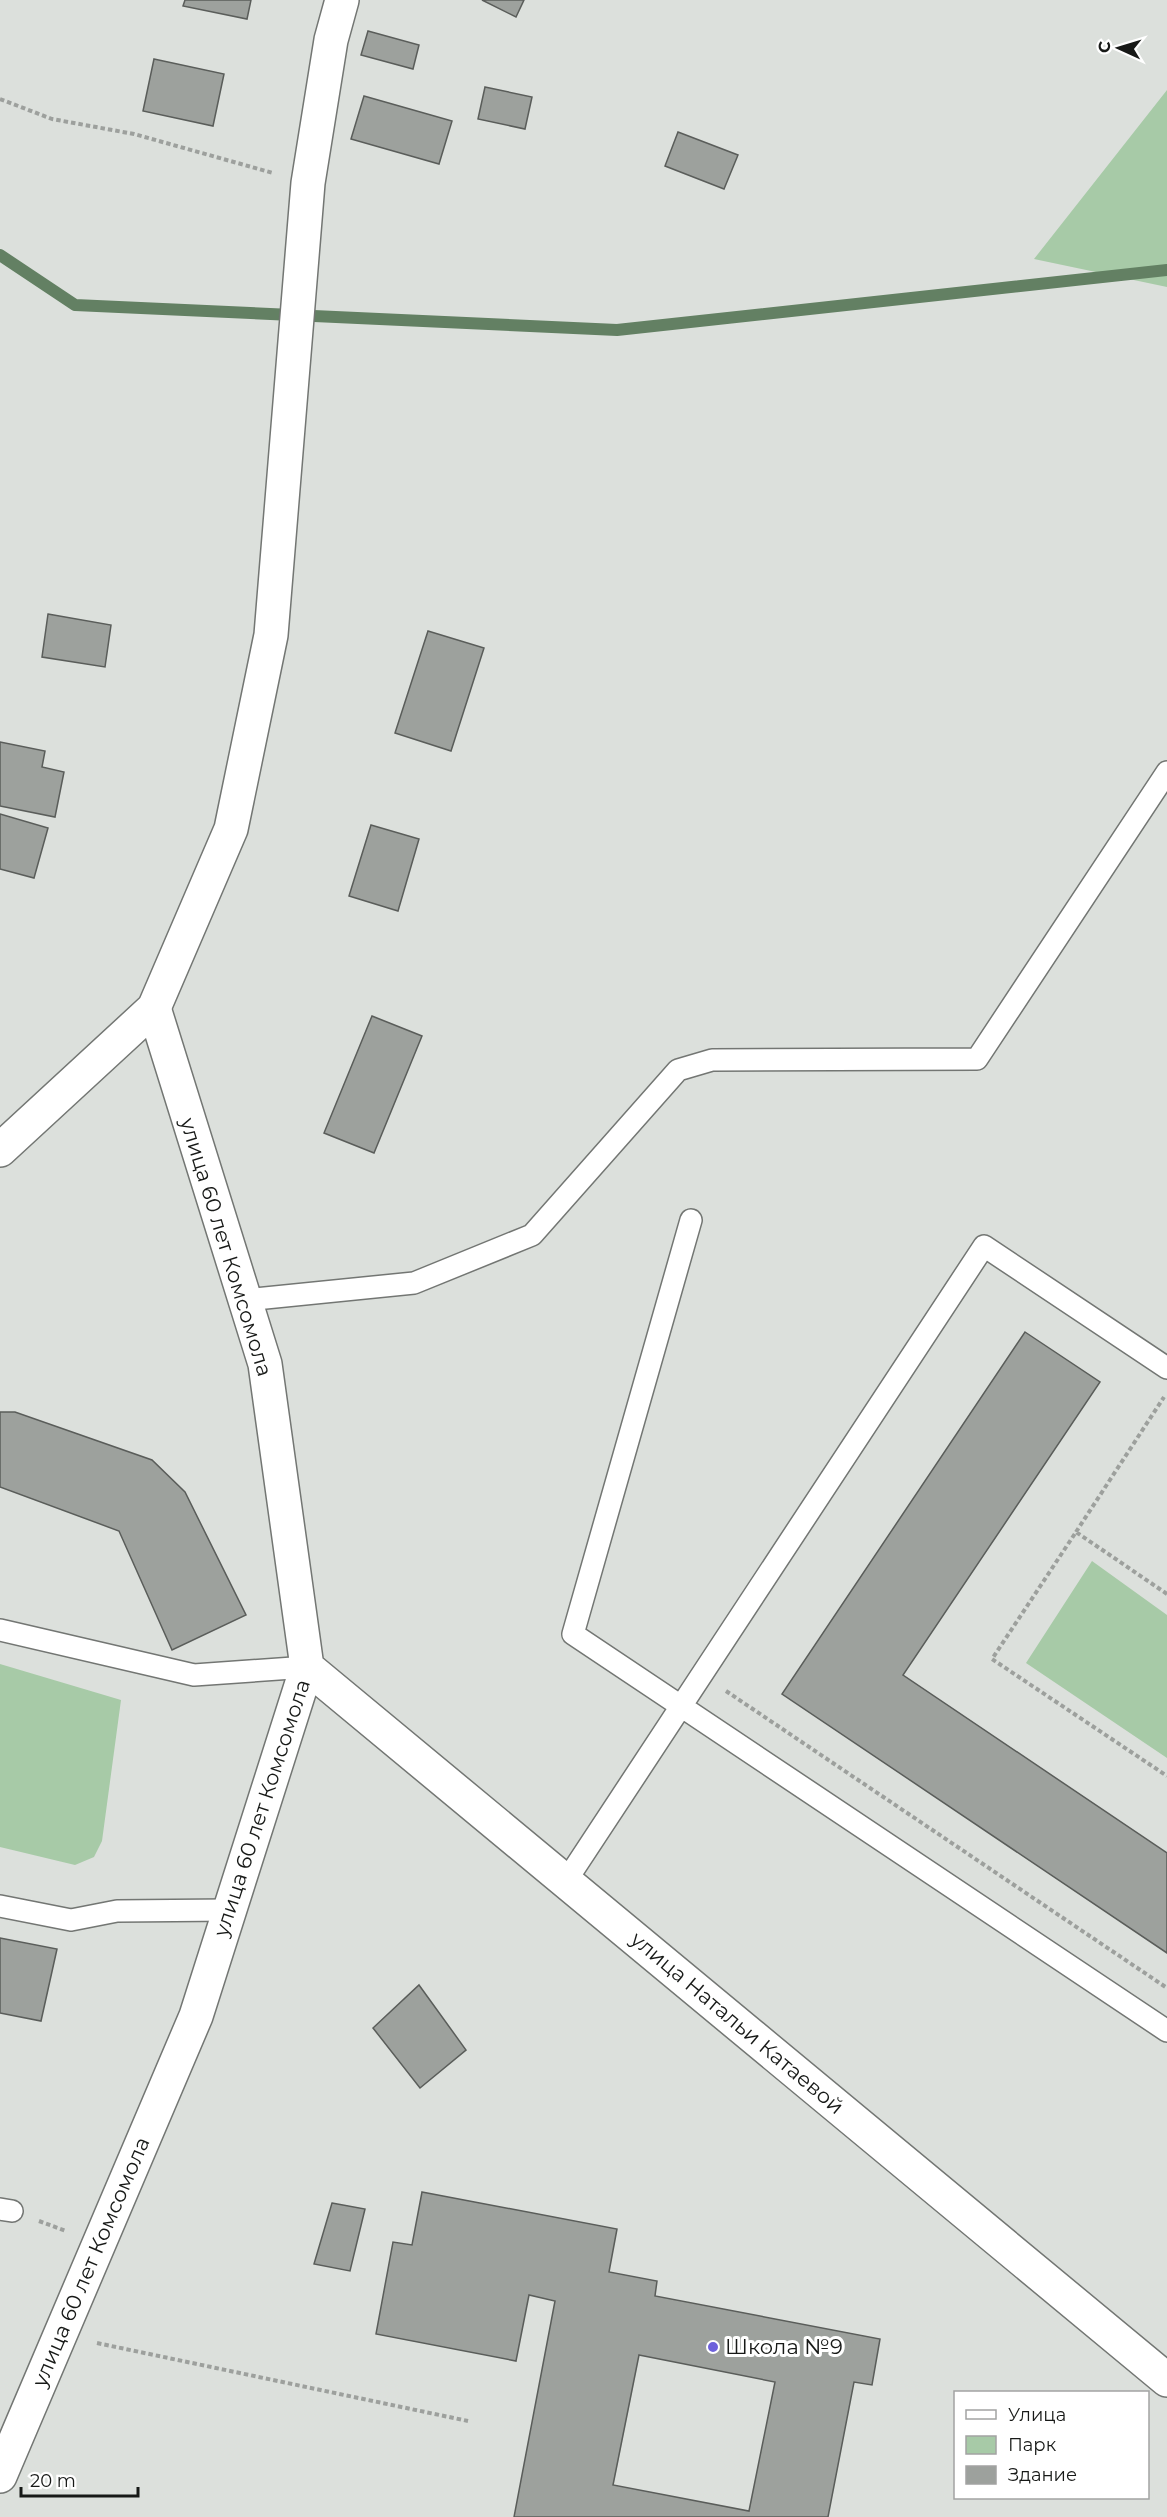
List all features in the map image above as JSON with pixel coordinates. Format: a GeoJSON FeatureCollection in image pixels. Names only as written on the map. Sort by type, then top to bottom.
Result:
{"type":"FeatureCollection","features":[{"type":"Feature","properties":{"kind":"street"},"geometry":{"type":"LineString","coordinates":[[0,1150],[154,1008],[231,829],[272,635],[308,183],[331,40],[342,0]]}},
{"type":"Feature","properties":{"kind":"street","name":"улица 60 лет Комсомола"},"geometry":{"type":"LineString","coordinates":[[0,2476],[196,2016],[307,1667],[265,1364],[154,1008]]}},
{"type":"Feature","properties":{"kind":"street","name":"улица Натальи Катаевой"},"geometry":{"type":"LineString","coordinates":[[307,1667],[1167,2380]]}},
{"type":"Feature","properties":{"kind":"lane"},"geometry":{"type":"LineString","coordinates":[[245,1300],[414,1284],[532,1235],[678,1070],[712,1060],[977,1059],[1167,772]]}},
{"type":"Feature","properties":{"kind":"lane"},"geometry":{"type":"LineString","coordinates":[[691,1220],[573,1634],[1167,2031]]}},
{"type":"Feature","properties":{"kind":"lane"},"geometry":{"type":"LineString","coordinates":[[566,1881],[683,1707],[984,1246],[1167,1368]]}},
{"type":"Feature","properties":{"kind":"lane"},"geometry":{"type":"LineString","coordinates":[[0,1630],[194,1675],[307,1667]]}},
{"type":"Feature","properties":{"kind":"lane"},"geometry":{"type":"LineString","coordinates":[[0,1906],[71,1920],[117,1911],[230,1910]]}},
{"type":"Feature","properties":{"kind":"path"},"geometry":{"type":"LineString","coordinates":[[0,99],[52,119],[134,134],[308,183]]}},
{"type":"Feature","properties":{"kind":"path"},"geometry":{"type":"LineString","coordinates":[[1167,1393],[992,1659],[1167,1776]]}},
{"type":"Feature","properties":{"kind":"path"},"geometry":{"type":"LineString","coordinates":[[1076,1532],[1167,1594]]}},
{"type":"Feature","properties":{"kind":"path"},"geometry":{"type":"LineString","coordinates":[[703,1675],[1167,1988]]}},
{"type":"Feature","properties":{"kind":"path"},"geometry":{"type":"LineString","coordinates":[[93,2342],[468,2421]]}},
{"type":"Feature","properties":{"kind":"green space"},"geometry":{"type":"Polygon","coordinates":[[[1167,90],[1167,287],[1034,259],[1167,90]]]}},
{"type":"Feature","properties":{"kind":"green space"},"geometry":{"type":"Polygon","coordinates":[[[1092,1561],[1167,1615],[1167,1758],[1026,1663],[1092,1561]]]}},
{"type":"Feature","properties":{"kind":"green space"},"geometry":{"type":"Polygon","coordinates":[[[0,1664],[121,1700],[102,1841],[94,1857],[75,1865],[0,1847],[0,1664]]]}},
{"type":"Feature","properties":{"kind":"building"},"geometry":{"type":"Polygon","coordinates":[[[185,0],[251,0],[247,19],[183,6],[185,0]]]}},
{"type":"Feature","properties":{"kind":"building"},"geometry":{"type":"Polygon","coordinates":[[[482,0],[524,0],[516,17],[482,0]]]}},
{"type":"Feature","properties":{"kind":"building"},"geometry":{"type":"Polygon","coordinates":[[[368,31],[419,45],[413,69],[361,55],[368,31]]]}},
{"type":"Feature","properties":{"kind":"building"},"geometry":{"type":"Polygon","coordinates":[[[154,59],[224,74],[213,126],[143,111],[154,59]]]}},
{"type":"Feature","properties":{"kind":"building"},"geometry":{"type":"Polygon","coordinates":[[[485,87],[532,97],[525,129],[478,119],[485,87]]]}},
{"type":"Feature","properties":{"kind":"building"},"geometry":{"type":"Polygon","coordinates":[[[364,96],[452,121],[439,164],[351,139],[364,96]]]}},
{"type":"Feature","properties":{"kind":"building"},"geometry":{"type":"Polygon","coordinates":[[[678,132],[738,155],[724,189],[665,166],[678,132]]]}},
{"type":"Feature","properties":{"kind":"building"},"geometry":{"type":"Polygon","coordinates":[[[48,614],[111,625],[105,667],[42,657],[48,614]]]}},
{"type":"Feature","properties":{"kind":"building"},"geometry":{"type":"Polygon","coordinates":[[[428,631],[484,648],[451,751],[395,733],[428,631]]]}},
{"type":"Feature","properties":{"kind":"building"},"geometry":{"type":"Polygon","coordinates":[[[0,742],[45,751],[42,767],[64,772],[55,817],[0,806],[0,742]]]}},
{"type":"Feature","properties":{"kind":"building"},"geometry":{"type":"Polygon","coordinates":[[[0,814],[48,828],[34,878],[0,869],[0,814]]]}},
{"type":"Feature","properties":{"kind":"building"},"geometry":{"type":"Polygon","coordinates":[[[371,825],[419,839],[398,911],[349,896],[371,825]]]}},
{"type":"Feature","properties":{"kind":"building"},"geometry":{"type":"Polygon","coordinates":[[[372,1016],[422,1036],[374,1153],[324,1133],[372,1016]]]}},
{"type":"Feature","properties":{"kind":"building"},"geometry":{"type":"Polygon","coordinates":[[[1025,1332],[1100,1382],[903,1675],[1167,1853],[1167,1953],[782,1694],[1025,1332]]]}},
{"type":"Feature","properties":{"kind":"building"},"geometry":{"type":"Polygon","coordinates":[[[0,1412],[15,1412],[152,1460],[185,1492],[246,1615],[172,1650],[119,1531],[0,1487],[0,1412]]]}},
{"type":"Feature","properties":{"kind":"building"},"geometry":{"type":"Polygon","coordinates":[[[0,1938],[57,1949],[41,2021],[0,2013],[0,1938]]]}},
{"type":"Feature","properties":{"kind":"building"},"geometry":{"type":"Polygon","coordinates":[[[419,1985],[466,2050],[420,2088],[373,2028],[419,1985]]]}},
{"type":"Feature","properties":{"kind":"building","name":"Школа №9"},"geometry":{"type":"Polygon","coordinates":[[[422,2192],[617,2229],[609,2272],[657,2281],[655,2296],[880,2339],[872,2385],[854,2382],[828,2517],[514,2517],[555,2301],[529,2295],[516,2361],[376,2334],[393,2242],[412,2245],[422,2192]],[[639,2355],[613,2485],[749,2511],[775,2382],[639,2355]]]}},
{"type":"Feature","properties":{"kind":"building"},"geometry":{"type":"Polygon","coordinates":[[[332,2203],[365,2209],[350,2271],[314,2264],[332,2203]]]}},
{"type":"Feature","properties":{"kind":"waterway"},"geometry":{"type":"LineString","coordinates":[[0,255],[75,305],[617,330],[1167,270]]}},
{"type":"Feature","properties":{"kind":"place","name":"Школа №9"},"geometry":{"type":"Point","coordinates":[713,2347]}}]}
